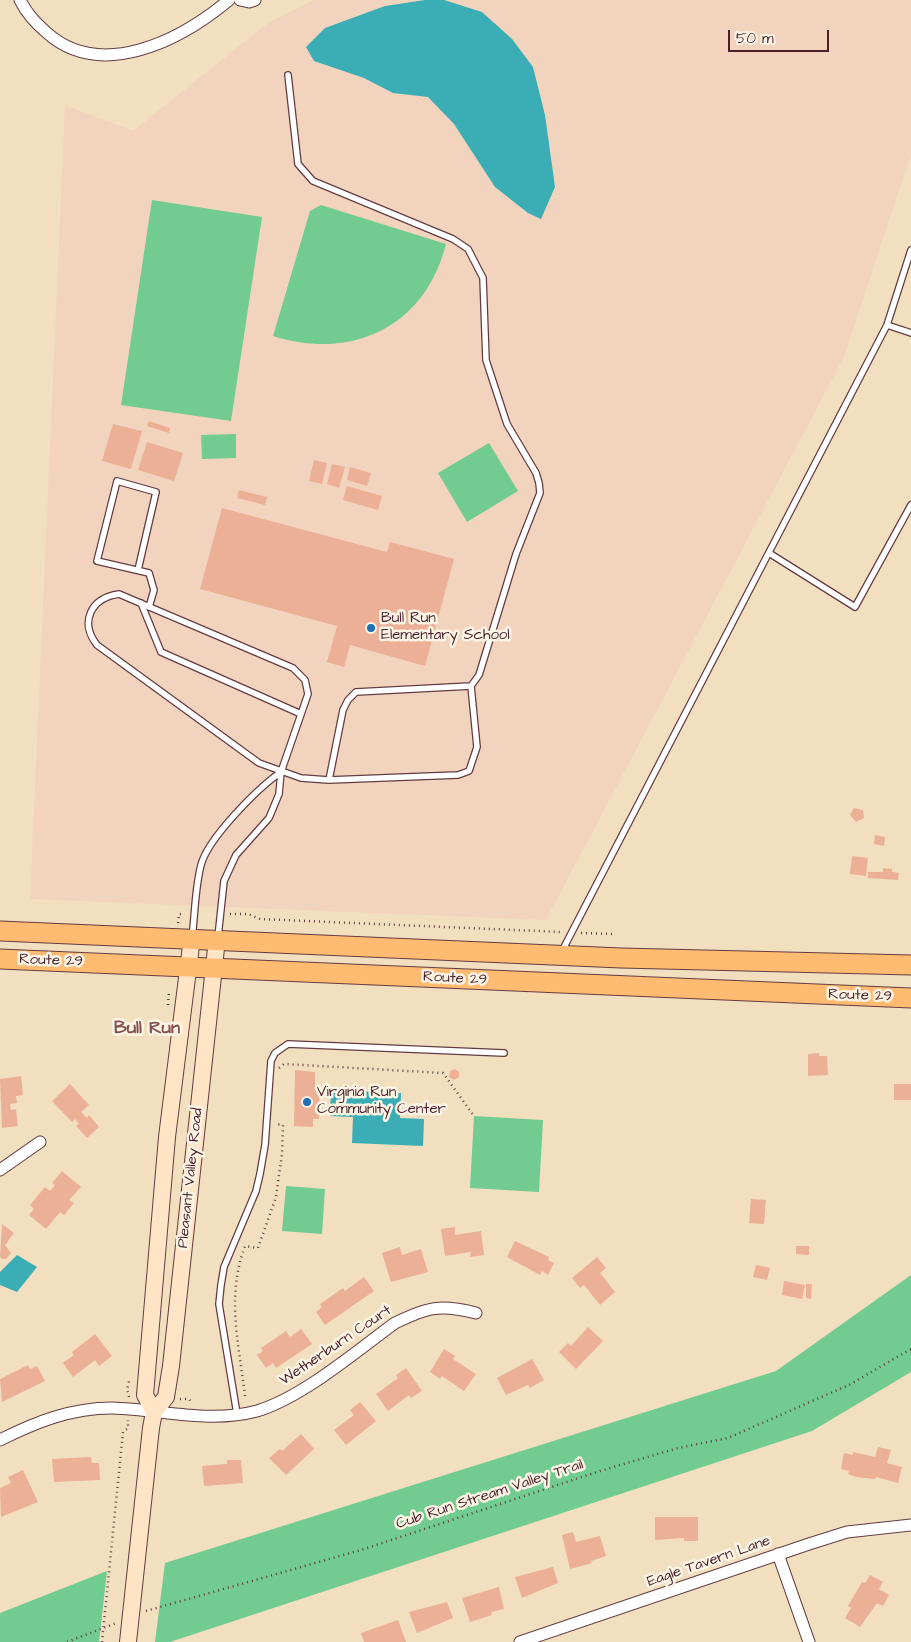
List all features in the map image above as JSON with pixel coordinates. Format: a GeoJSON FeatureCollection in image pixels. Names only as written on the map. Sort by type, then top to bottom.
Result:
{"type":"FeatureCollection","features":[{"type":"Feature","properties":{"kind":"main road","name":"Route 29"},"geometry":{"type":"LineString","coordinates":[[0,930],[560,954],[911,965]]}},
{"type":"Feature","properties":{"kind":"main road","name":"Pleasant Valley Road"},"geometry":{"type":"LineString","coordinates":[[137,1394],[167,1137],[180,967],[184,938]]}},
{"type":"Feature","properties":{"kind":"main road","name":"Pleasant Valley Road"},"geometry":{"type":"LineString","coordinates":[[166,1397],[218,939]]}},
{"type":"Feature","properties":{"kind":"main road","name":"Route 29"},"geometry":{"type":"LineString","coordinates":[[0,959],[911,998]]}},
{"type":"Feature","properties":{"kind":"main road"},"geometry":{"type":"LineString","coordinates":[[137,1394],[154,1412]]}},
{"type":"Feature","properties":{"kind":"main road"},"geometry":{"type":"LineString","coordinates":[[128,1642],[154,1412],[166,1397]]}},
{"type":"Feature","properties":{"kind":"street"},"geometry":{"type":"LineString","coordinates":[[20,0],[27,15],[60,45],[91,56],[130,54],[177,34],[229,0]]}},
{"type":"Feature","properties":{"kind":"street"},"geometry":{"type":"LineString","coordinates":[[240,0],[249,2],[255,0]]}},
{"type":"Feature","properties":{"kind":"street"},"geometry":{"type":"LineString","coordinates":[[0,1170],[40,1142]]}},
{"type":"Feature","properties":{"kind":"street","name":"Wetherburn Court"},"geometry":{"type":"LineString","coordinates":[[0,1440],[31,1424],[67,1413],[105,1409],[201,1416],[236,1409],[268,1406],[296,1393],[395,1323],[409,1316],[438,1306],[476,1313]]}},
{"type":"Feature","properties":{"kind":"street","name":"Eagle Tavern Lane"},"geometry":{"type":"LineString","coordinates":[[520,1642],[847,1532],[911,1525]]}},
{"type":"Feature","properties":{"kind":"street"},"geometry":{"type":"LineString","coordinates":[[778,1554],[808,1642]]}},
{"type":"Feature","properties":{"kind":"lane"},"geometry":{"type":"LineString","coordinates":[[218,939],[224,881],[236,855],[269,818],[279,794],[281,772],[308,694],[305,680],[293,668],[119,594],[106,596],[96,604],[88,622],[88,634],[97,645],[259,763],[281,772],[301,778],[329,780],[458,775],[469,770],[477,748],[471,686],[479,675],[516,554],[540,493],[536,473],[507,424],[486,360],[483,278],[475,261],[462,243],[313,181],[307,176],[298,164],[288,76]]}},
{"type":"Feature","properties":{"kind":"lane"},"geometry":{"type":"LineString","coordinates":[[560,954],[887,325],[911,250]]}},
{"type":"Feature","properties":{"kind":"lane"},"geometry":{"type":"LineString","coordinates":[[887,325],[911,333]]}},
{"type":"Feature","properties":{"kind":"lane"},"geometry":{"type":"LineString","coordinates":[[138,570],[156,492],[117,481],[97,560],[149,573],[154,590],[149,607]]}},
{"type":"Feature","properties":{"kind":"lane"},"geometry":{"type":"LineString","coordinates":[[769,553],[855,607],[911,505]]}},
{"type":"Feature","properties":{"kind":"lane"},"geometry":{"type":"LineString","coordinates":[[140,603],[161,652],[301,714]]}},
{"type":"Feature","properties":{"kind":"lane"},"geometry":{"type":"LineString","coordinates":[[329,780],[344,710],[348,700],[356,692],[471,686]]}},
{"type":"Feature","properties":{"kind":"lane"},"geometry":{"type":"LineString","coordinates":[[184,938],[195,914],[201,863],[214,838],[262,785],[281,772]]}},
{"type":"Feature","properties":{"kind":"lane"},"geometry":{"type":"LineString","coordinates":[[236,1409],[219,1304],[220,1285],[224,1267],[256,1191],[265,1145],[269,1070],[275,1053],[288,1044],[504,1053]]}},
{"type":"Feature","properties":{"kind":"path"},"geometry":{"type":"LineString","coordinates":[[184,938],[179,914],[195,914]]}},
{"type":"Feature","properties":{"kind":"path"},"geometry":{"type":"LineString","coordinates":[[221,914],[248,914],[260,919],[612,934]]}},
{"type":"Feature","properties":{"kind":"path"},"geometry":{"type":"LineString","coordinates":[[169,1014],[167,1001],[180,967]]}},
{"type":"Feature","properties":{"kind":"path"},"geometry":{"type":"LineString","coordinates":[[276,1072],[284,1064],[443,1073],[474,1116]]}},
{"type":"Feature","properties":{"kind":"path"},"geometry":{"type":"LineString","coordinates":[[319,1066],[320,1072]]}},
{"type":"Feature","properties":{"kind":"path"},"geometry":{"type":"LineString","coordinates":[[236,1409],[245,1400],[245,1397],[236,1330],[234,1285],[245,1246],[258,1248],[276,1197],[282,1154],[283,1125],[275,1124],[275,1115]]}},
{"type":"Feature","properties":{"kind":"path","name":"Cub Run Stream Valley Trail"},"geometry":{"type":"LineString","coordinates":[[67,1642],[103,1630],[131,1616],[352,1553],[600,1471],[678,1448],[728,1438],[849,1384],[911,1349]]}},
{"type":"Feature","properties":{"kind":"path"},"geometry":{"type":"LineString","coordinates":[[102,1642],[123,1432],[128,1428],[128,1410],[137,1394],[127,1389],[131,1371]]}},
{"type":"Feature","properties":{"kind":"path"},"geometry":{"type":"LineString","coordinates":[[166,1397],[189,1399],[195,1406]]}},
{"type":"Feature","properties":{"kind":"shaded area","name":"Bull Run Elementary School"},"geometry":{"type":"Polygon","coordinates":[[[314,0],[911,0],[911,154],[844,357],[546,920],[30,899],[65,105],[133,131],[268,23],[314,0]]]}},
{"type":"Feature","properties":{"kind":"green space"},"geometry":{"type":"Polygon","coordinates":[[[152,200],[262,217],[231,421],[121,405],[152,200]]]}},
{"type":"Feature","properties":{"kind":"green space"},"geometry":{"type":"Polygon","coordinates":[[[321,205],[446,244],[436,273],[421,297],[403,316],[381,331],[357,340],[330,344],[302,343],[273,336],[310,211],[321,205]]]}},
{"type":"Feature","properties":{"kind":"green space"},"geometry":{"type":"Polygon","coordinates":[[[236,434],[236,458],[202,459],[201,435],[236,434]]]}},
{"type":"Feature","properties":{"kind":"green space"},"geometry":{"type":"Polygon","coordinates":[[[489,443],[518,491],[467,522],[438,473],[489,443]]]}},
{"type":"Feature","properties":{"kind":"green space"},"geometry":{"type":"Polygon","coordinates":[[[474,1116],[543,1120],[539,1192],[470,1188],[474,1116]]]}},
{"type":"Feature","properties":{"kind":"green space"},"geometry":{"type":"Polygon","coordinates":[[[286,1186],[325,1189],[322,1234],[282,1231],[286,1186]]]}},
{"type":"Feature","properties":{"kind":"green space"},"geometry":{"type":"Polygon","coordinates":[[[911,1275],[911,1372],[812,1431],[170,1642],[155,1642],[165,1563],[776,1371],[911,1275]]]}},
{"type":"Feature","properties":{"kind":"green space"},"geometry":{"type":"Polygon","coordinates":[[[107,1571],[99,1642],[0,1642],[0,1613],[107,1571]]]}},
{"type":"Feature","properties":{"kind":"water"},"geometry":{"type":"Polygon","coordinates":[[[425,0],[444,0],[482,12],[512,39],[533,67],[545,115],[555,187],[541,219],[528,213],[495,187],[454,124],[428,97],[393,93],[364,78],[314,61],[306,47],[325,28],[385,6],[425,0]]]}},
{"type":"Feature","properties":{"kind":"water"},"geometry":{"type":"Polygon","coordinates":[[[331,1090],[401,1093],[400,1118],[424,1119],[423,1146],[352,1143],[353,1117],[330,1116],[331,1090]]]}},
{"type":"Feature","properties":{"kind":"water"},"geometry":{"type":"Polygon","coordinates":[[[17,1255],[37,1267],[17,1292],[0,1285],[0,1272],[17,1255]]]}},
{"type":"Feature","properties":{"kind":"building"},"geometry":{"type":"Polygon","coordinates":[[[149,421],[170,428],[169,433],[147,426],[149,421]]]}},
{"type":"Feature","properties":{"kind":"building"},"geometry":{"type":"Polygon","coordinates":[[[113,424],[142,431],[131,469],[102,461],[113,424]]]}},
{"type":"Feature","properties":{"kind":"building"},"geometry":{"type":"Polygon","coordinates":[[[147,442],[183,453],[174,481],[138,470],[147,442]]]}},
{"type":"Feature","properties":{"kind":"building"},"geometry":{"type":"Polygon","coordinates":[[[314,460],[327,463],[322,484],[309,481],[314,460]]]}},
{"type":"Feature","properties":{"kind":"building"},"geometry":{"type":"Polygon","coordinates":[[[332,464],[345,467],[339,488],[327,484],[332,464]]]}},
{"type":"Feature","properties":{"kind":"building"},"geometry":{"type":"Polygon","coordinates":[[[350,467],[371,473],[367,486],[347,480],[350,467]]]}},
{"type":"Feature","properties":{"kind":"building"},"geometry":{"type":"Polygon","coordinates":[[[347,486],[382,496],[378,510],[343,500],[347,486]]]}},
{"type":"Feature","properties":{"kind":"building"},"geometry":{"type":"Polygon","coordinates":[[[239,490],[267,497],[265,505],[237,498],[239,490]]]}},
{"type":"Feature","properties":{"kind":"building"},"geometry":{"type":"Polygon","coordinates":[[[222,508],[387,552],[390,542],[454,559],[425,666],[350,645],[344,667],[327,662],[337,626],[200,589],[222,508]]]}},
{"type":"Feature","properties":{"kind":"building"},"geometry":{"type":"Polygon","coordinates":[[[854,808],[863,810],[864,818],[856,822],[850,815],[854,808]]]}},
{"type":"Feature","properties":{"kind":"building"},"geometry":{"type":"Polygon","coordinates":[[[875,835],[885,837],[884,846],[874,844],[875,835]]]}},
{"type":"Feature","properties":{"kind":"building"},"geometry":{"type":"Polygon","coordinates":[[[852,856],[868,858],[866,876],[850,874],[852,856]]]}},
{"type":"Feature","properties":{"kind":"building"},"geometry":{"type":"Polygon","coordinates":[[[883,868],[892,869],[892,872],[899,873],[898,880],[868,878],[868,872],[883,872],[883,868]]]}},
{"type":"Feature","properties":{"kind":"building"},"geometry":{"type":"Polygon","coordinates":[[[819,1053],[819,1056],[827,1056],[828,1075],[808,1076],[808,1054],[819,1053]]]}},
{"type":"Feature","properties":{"kind":"building"},"geometry":{"type":"Polygon","coordinates":[[[455,1069],[459,1072],[459,1077],[454,1080],[449,1077],[450,1071],[455,1069]]]}},
{"type":"Feature","properties":{"kind":"building","name":"Virginia Run Community Center"},"geometry":{"type":"Polygon","coordinates":[[[295,1070],[315,1072],[315,1086],[320,1086],[319,1119],[313,1119],[313,1127],[294,1126],[295,1070]]]}},
{"type":"Feature","properties":{"kind":"building"},"geometry":{"type":"Polygon","coordinates":[[[21,1076],[23,1095],[16,1096],[17,1103],[10,1104],[11,1110],[16,1109],[18,1126],[2,1128],[0,1079],[21,1076]]]}},
{"type":"Feature","properties":{"kind":"building"},"geometry":{"type":"Polygon","coordinates":[[[70,1084],[89,1105],[81,1112],[87,1118],[89,1115],[99,1127],[87,1138],[76,1126],[79,1124],[75,1119],[72,1122],[52,1101],[70,1084]]]}},
{"type":"Feature","properties":{"kind":"building"},"geometry":{"type":"Polygon","coordinates":[[[894,1084],[911,1084],[911,1100],[894,1100],[894,1084]]]}},
{"type":"Feature","properties":{"kind":"building"},"geometry":{"type":"Polygon","coordinates":[[[62,1171],[81,1187],[69,1200],[74,1203],[64,1215],[60,1212],[46,1229],[29,1215],[34,1209],[30,1205],[45,1187],[50,1191],[55,1185],[52,1183],[62,1171]]]}},
{"type":"Feature","properties":{"kind":"building"},"geometry":{"type":"Polygon","coordinates":[[[751,1199],[766,1200],[764,1224],[749,1223],[751,1199]]]}},
{"type":"Feature","properties":{"kind":"building"},"geometry":{"type":"Polygon","coordinates":[[[2,1224],[14,1233],[5,1245],[11,1253],[6,1259],[0,1257],[2,1224]]]}},
{"type":"Feature","properties":{"kind":"building"},"geometry":{"type":"Polygon","coordinates":[[[455,1227],[455,1235],[481,1231],[484,1255],[470,1257],[471,1252],[445,1256],[441,1229],[455,1227]]]}},
{"type":"Feature","properties":{"kind":"building"},"geometry":{"type":"Polygon","coordinates":[[[515,1241],[549,1257],[548,1260],[554,1263],[548,1275],[542,1271],[540,1275],[507,1257],[515,1241]]]}},
{"type":"Feature","properties":{"kind":"building"},"geometry":{"type":"Polygon","coordinates":[[[796,1246],[809,1246],[809,1255],[796,1254],[796,1246]]]}},
{"type":"Feature","properties":{"kind":"building"},"geometry":{"type":"Polygon","coordinates":[[[400,1247],[402,1255],[421,1249],[428,1272],[391,1282],[382,1253],[400,1247]]]}},
{"type":"Feature","properties":{"kind":"building"},"geometry":{"type":"Polygon","coordinates":[[[597,1257],[606,1268],[600,1273],[615,1292],[600,1305],[584,1285],[580,1288],[572,1278],[597,1257]]]}},
{"type":"Feature","properties":{"kind":"building"},"geometry":{"type":"Polygon","coordinates":[[[756,1265],[770,1268],[767,1280],[753,1277],[756,1265]]]}},
{"type":"Feature","properties":{"kind":"building"},"geometry":{"type":"Polygon","coordinates":[[[364,1277],[374,1291],[325,1325],[316,1312],[322,1307],[320,1304],[343,1288],[345,1291],[364,1277]]]}},
{"type":"Feature","properties":{"kind":"building"},"geometry":{"type":"Polygon","coordinates":[[[784,1281],[805,1285],[802,1299],[782,1295],[784,1281]]]}},
{"type":"Feature","properties":{"kind":"building"},"geometry":{"type":"Polygon","coordinates":[[[806,1284],[812,1284],[811,1299],[806,1298],[806,1284]]]}},
{"type":"Feature","properties":{"kind":"building"},"geometry":{"type":"Polygon","coordinates":[[[588,1327],[603,1341],[576,1369],[559,1352],[568,1343],[571,1346],[588,1327]]]}},
{"type":"Feature","properties":{"kind":"building"},"geometry":{"type":"Polygon","coordinates":[[[301,1329],[312,1344],[276,1368],[273,1363],[266,1368],[257,1355],[263,1351],[261,1348],[286,1331],[290,1337],[301,1329]]]}},
{"type":"Feature","properties":{"kind":"building"},"geometry":{"type":"Polygon","coordinates":[[[95,1334],[112,1356],[99,1366],[95,1360],[73,1377],[63,1363],[74,1355],[72,1352],[95,1334]]]}},
{"type":"Feature","properties":{"kind":"building"},"geometry":{"type":"Polygon","coordinates":[[[444,1349],[455,1356],[453,1359],[476,1374],[464,1391],[442,1376],[440,1379],[430,1372],[444,1349]]]}},
{"type":"Feature","properties":{"kind":"building"},"geometry":{"type":"Polygon","coordinates":[[[532,1359],[544,1380],[530,1388],[528,1385],[506,1395],[497,1378],[532,1359]]]}},
{"type":"Feature","properties":{"kind":"building"},"geometry":{"type":"Polygon","coordinates":[[[28,1365],[30,1369],[37,1366],[45,1381],[2,1402],[0,1379],[28,1365]]]}},
{"type":"Feature","properties":{"kind":"building"},"geometry":{"type":"Polygon","coordinates":[[[406,1368],[422,1391],[411,1398],[409,1395],[388,1411],[376,1394],[398,1378],[396,1375],[406,1368]]]}},
{"type":"Feature","properties":{"kind":"building"},"geometry":{"type":"Polygon","coordinates":[[[360,1402],[376,1421],[346,1445],[334,1430],[354,1415],[350,1410],[360,1402]]]}},
{"type":"Feature","properties":{"kind":"building"},"geometry":{"type":"Polygon","coordinates":[[[301,1434],[314,1449],[286,1475],[269,1458],[280,1449],[282,1451],[301,1434]]]}},
{"type":"Feature","properties":{"kind":"building"},"geometry":{"type":"Polygon","coordinates":[[[878,1447],[891,1450],[887,1463],[902,1467],[898,1483],[876,1477],[875,1479],[856,1477],[848,1474],[849,1471],[841,1469],[844,1453],[853,1455],[853,1452],[875,1457],[878,1447]]]}},
{"type":"Feature","properties":{"kind":"building"},"geometry":{"type":"Polygon","coordinates":[[[91,1457],[92,1463],[99,1463],[100,1480],[54,1482],[52,1459],[91,1457]]]}},
{"type":"Feature","properties":{"kind":"building"},"geometry":{"type":"Polygon","coordinates":[[[227,1460],[241,1460],[243,1483],[204,1486],[202,1466],[227,1464],[227,1460]]]}},
{"type":"Feature","properties":{"kind":"building"},"geometry":{"type":"Polygon","coordinates":[[[23,1470],[38,1502],[1,1517],[0,1488],[11,1483],[8,1477],[23,1470]]]}},
{"type":"Feature","properties":{"kind":"building"},"geometry":{"type":"Polygon","coordinates":[[[655,1517],[698,1517],[698,1541],[684,1541],[684,1538],[655,1540],[655,1517]]]}},
{"type":"Feature","properties":{"kind":"building"},"geometry":{"type":"Polygon","coordinates":[[[573,1532],[576,1542],[600,1536],[606,1556],[591,1561],[592,1563],[570,1569],[562,1535],[573,1532]]]}},
{"type":"Feature","properties":{"kind":"building"},"geometry":{"type":"Polygon","coordinates":[[[553,1567],[558,1583],[522,1598],[515,1577],[553,1567]]]}},
{"type":"Feature","properties":{"kind":"building"},"geometry":{"type":"Polygon","coordinates":[[[870,1575],[883,1582],[879,1589],[889,1595],[883,1606],[877,1603],[860,1627],[845,1618],[851,1608],[848,1606],[862,1582],[865,1583],[870,1575]]]}},
{"type":"Feature","properties":{"kind":"building"},"geometry":{"type":"Polygon","coordinates":[[[499,1587],[504,1609],[491,1612],[492,1615],[470,1622],[462,1598],[499,1587]]]}},
{"type":"Feature","properties":{"kind":"building"},"geometry":{"type":"Polygon","coordinates":[[[447,1602],[453,1618],[417,1633],[409,1612],[447,1602]]]}},
{"type":"Feature","properties":{"kind":"building"},"geometry":{"type":"Polygon","coordinates":[[[398,1620],[406,1642],[364,1642],[361,1633],[398,1620]]]}},
{"type":"Feature","properties":{"kind":"place","name":"Bull Run Elementary School"},"geometry":{"type":"Point","coordinates":[371,628]}},
{"type":"Feature","properties":{"kind":"place","name":"Virginia Run Community Center"},"geometry":{"type":"Point","coordinates":[307,1102]}},
{"type":"Feature","properties":{"kind":"district","name":"Bull Run"},"geometry":{"type":"Point","coordinates":[147,1029]}}]}
